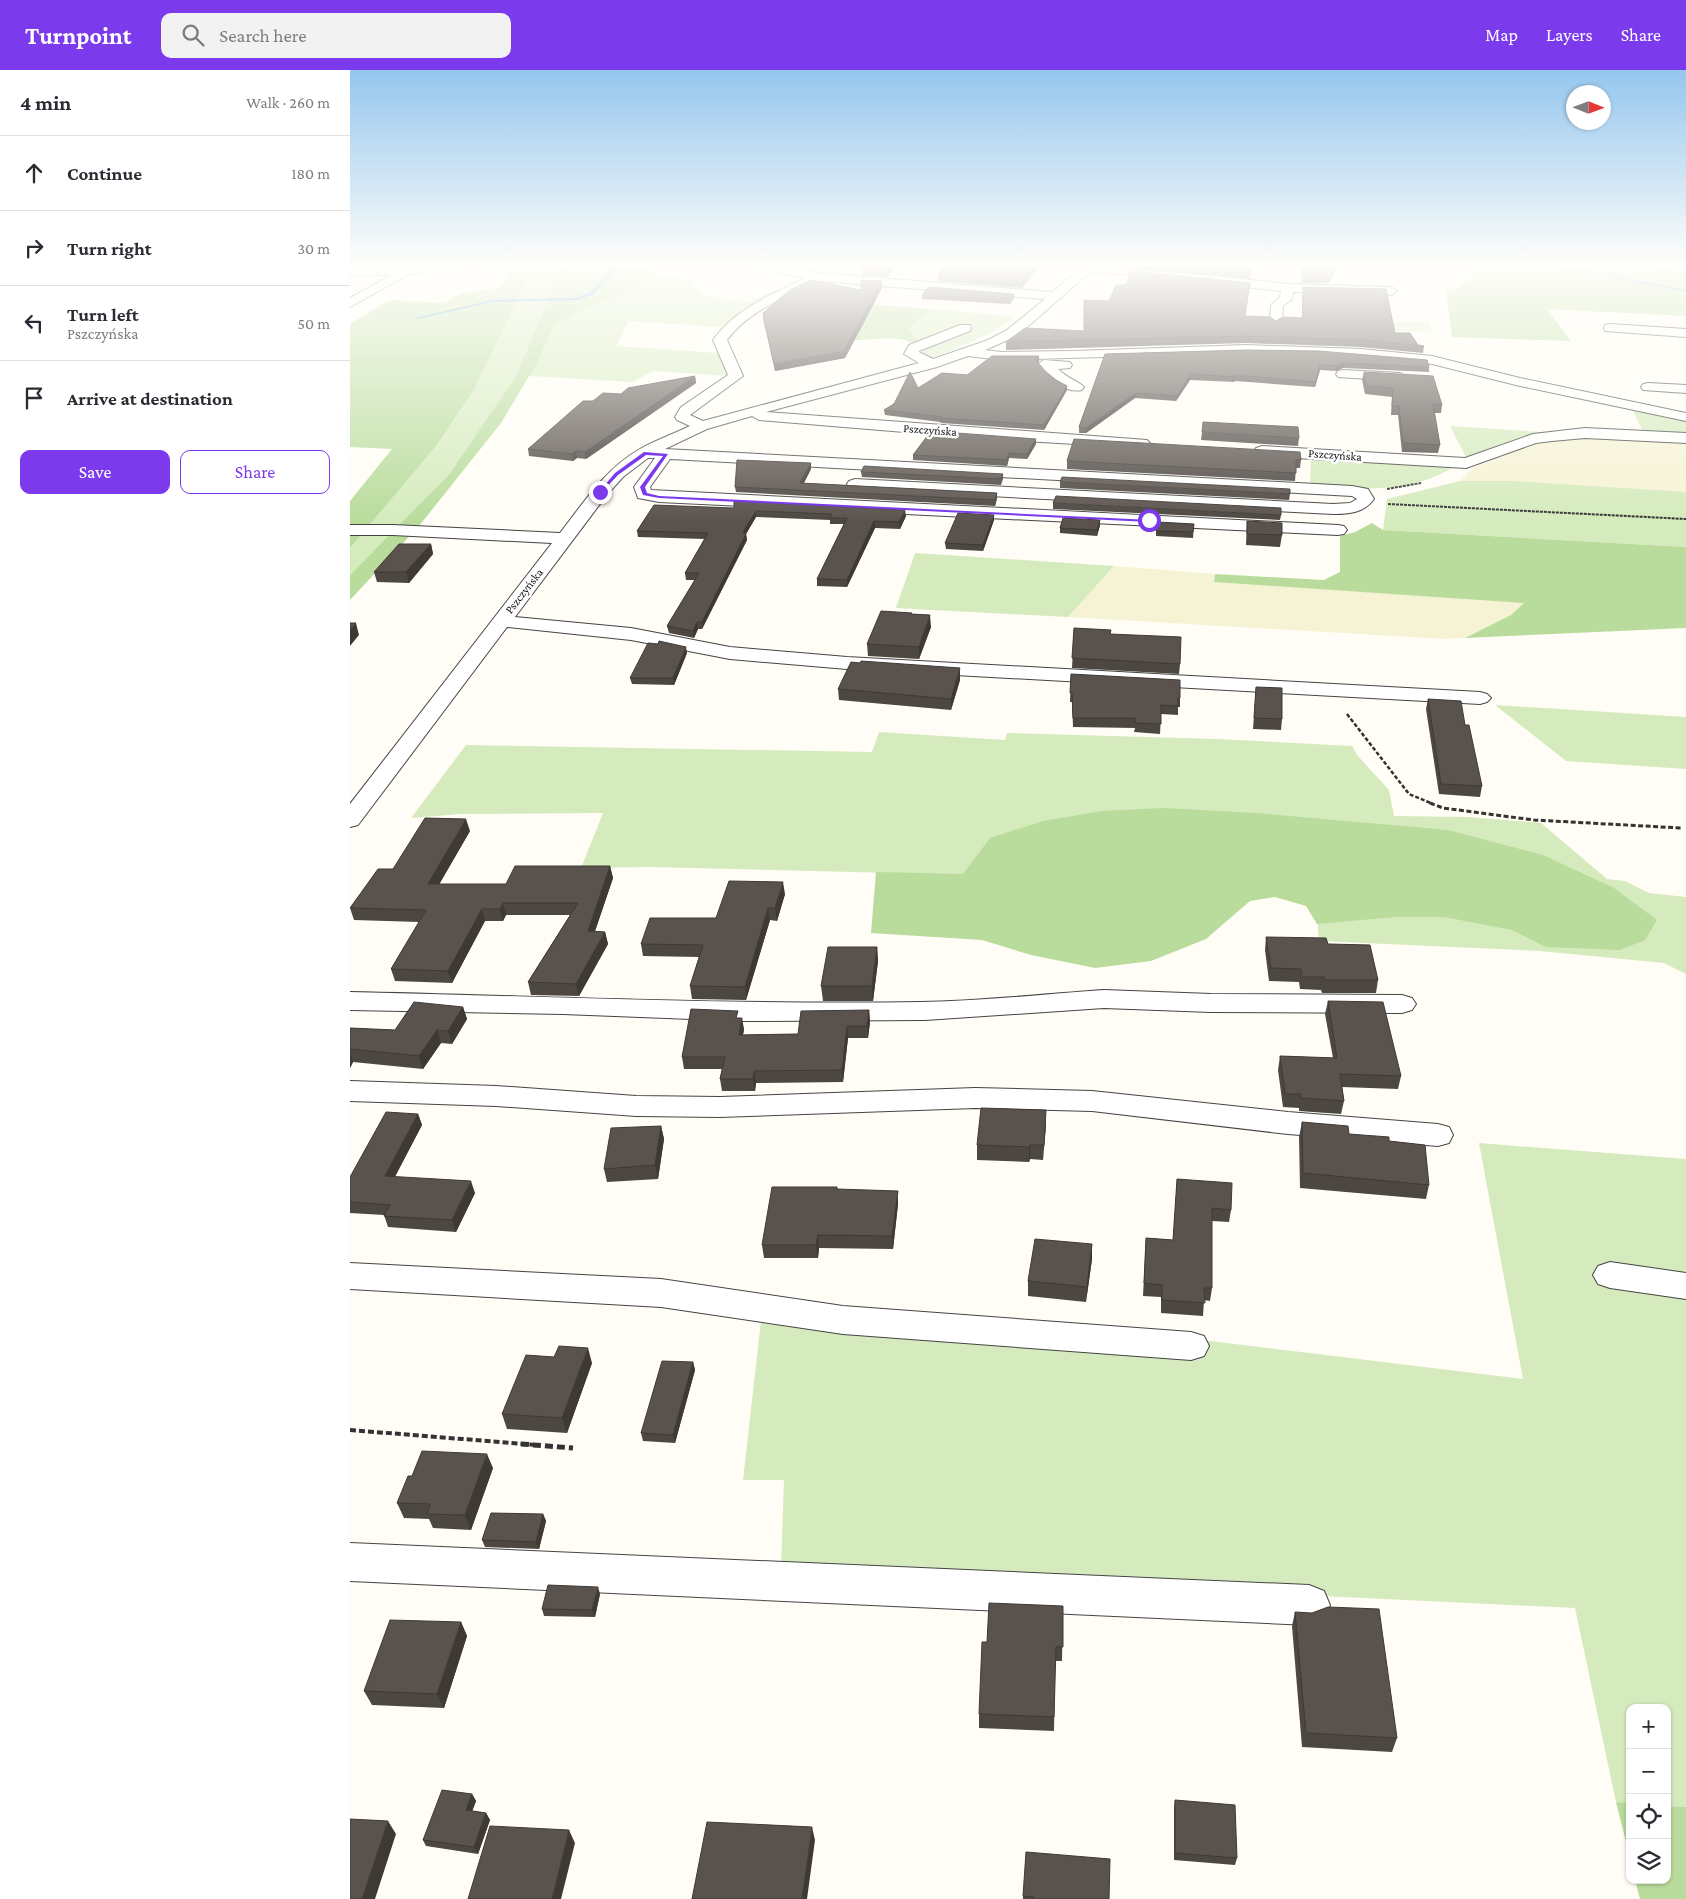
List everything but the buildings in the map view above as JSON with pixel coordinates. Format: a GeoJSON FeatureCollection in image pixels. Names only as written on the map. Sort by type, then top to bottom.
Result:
{"type":"FeatureCollection","features":[{"type":"Feature","properties":{"kind":"street"},"geometry":{"type":"LineString","coordinates":[[702,426],[682,417],[686,410],[736,376],[725,351]]}},
{"type":"Feature","properties":{"kind":"street"},"geometry":{"type":"LineString","coordinates":[[912,351],[911,354],[932,364]]}},
{"type":"Feature","properties":{"kind":"street","name":"Pszczyńska"},"geometry":{"type":"LineString","coordinates":[[350,820],[600,492],[617,474],[645,453],[702,426],[740,414],[932,364],[981,354],[985,351]]}},
{"type":"Feature","properties":{"kind":"street"},"geometry":{"type":"LineString","coordinates":[[981,354],[1074,355],[1174,351]]}},
{"type":"Feature","properties":{"kind":"street"},"geometry":{"type":"LineString","coordinates":[[1333,351],[1432,360],[1686,417]]}},
{"type":"Feature","properties":{"kind":"street"},"geometry":{"type":"LineString","coordinates":[[981,354],[1044,364],[1130,367]]}},
{"type":"Feature","properties":{"kind":"street"},"geometry":{"type":"LineString","coordinates":[[1044,364],[1053,370],[1065,385],[1077,387]]}},
{"type":"Feature","properties":{"kind":"street"},"geometry":{"type":"LineString","coordinates":[[1343,374],[1412,378]]}},
{"type":"Feature","properties":{"kind":"street"},"geometry":{"type":"LineString","coordinates":[[1450,379],[1516,380]]}},
{"type":"Feature","properties":{"kind":"street"},"geometry":{"type":"LineString","coordinates":[[1648,387],[1686,388]]}},
{"type":"Feature","properties":{"kind":"street","name":"Pszczyńska"},"geometry":{"type":"LineString","coordinates":[[740,414],[989,434],[1157,444]]}},
{"type":"Feature","properties":{"kind":"street","name":"Pszczyńska"},"geometry":{"type":"LineString","coordinates":[[1246,450],[1466,463],[1533,439],[1552,436],[1585,433],[1686,438]]}},
{"type":"Feature","properties":{"kind":"street"},"geometry":{"type":"LineString","coordinates":[[645,453],[1352,491],[1362,493],[1366,499],[1363,504],[1356,507],[1333,509],[855,484]]}},
{"type":"Feature","properties":{"kind":"street"},"geometry":{"type":"LineString","coordinates":[[666,454],[642,487],[644,494],[659,497],[1338,530]]}},
{"type":"Feature","properties":{"kind":"street"},"geometry":{"type":"LineString","coordinates":[[350,530],[393,530],[565,538]]}},
{"type":"Feature","properties":{"kind":"street"},"geometry":{"type":"LineString","coordinates":[[500,622],[631,634],[730,653],[1024,674],[1330,692],[1480,698]]}},
{"type":"Feature","properties":{"kind":"street"},"geometry":{"type":"LineString","coordinates":[[350,1001],[563,1005],[743,1012],[926,1011],[1104,999],[1211,1003],[1402,1004]]}},
{"type":"Feature","properties":{"kind":"street"},"geometry":{"type":"LineString","coordinates":[[350,1091],[496,1096],[636,1106],[720,1108],[975,1098],[1092,1101],[1288,1123],[1438,1135]]}},
{"type":"Feature","properties":{"kind":"street"},"geometry":{"type":"LineString","coordinates":[[1610,1275],[1686,1286]]}},
{"type":"Feature","properties":{"kind":"street"},"geometry":{"type":"LineString","coordinates":[[350,1276],[661,1293],[843,1320],[1191,1346]]}},
{"type":"Feature","properties":{"kind":"street"},"geometry":{"type":"LineString","coordinates":[[350,1562],[1309,1605]]}},
{"type":"Feature","properties":{"kind":"path"},"geometry":{"type":"LineString","coordinates":[[1366,499],[1395,505],[1686,519]]}},
{"type":"Feature","properties":{"kind":"path"},"geometry":{"type":"LineString","coordinates":[[1330,692],[1409,794],[1443,808],[1534,820],[1681,828]]}},
{"type":"Feature","properties":{"kind":"path"},"geometry":{"type":"LineString","coordinates":[[350,1430],[573,1448]]}},
{"type":"Feature","properties":{"kind":"shaded area"},"geometry":{"type":"Polygon","coordinates":[[[1605,437],[1686,442],[1686,493],[1460,481],[1473,468],[1536,444],[1568,438],[1605,437]]]}},
{"type":"Feature","properties":{"kind":"shaded area"},"geometry":{"type":"Polygon","coordinates":[[[1114,566],[1215,574],[1214,582],[1525,602],[1511,615],[1465,638],[1445,639],[1068,617],[1114,566]]]}},
{"type":"Feature","properties":{"kind":"green space"},"geometry":{"type":"Polygon","coordinates":[[[350,351],[493,351],[475,388],[437,445],[350,548],[350,501],[392,449],[350,447],[350,351]]]}},
{"type":"Feature","properties":{"kind":"green space"},"geometry":{"type":"Polygon","coordinates":[[[493,351],[526,351],[516,376],[450,473],[350,575],[350,548],[437,445],[475,388],[493,351]]]}},
{"type":"Feature","properties":{"kind":"green space"},"geometry":{"type":"Polygon","coordinates":[[[526,351],[542,351],[501,423],[419,526],[350,600],[350,575],[450,473],[516,376],[526,351]]]}},
{"type":"Feature","properties":{"kind":"green space"},"geometry":{"type":"Polygon","coordinates":[[[541,351],[694,351],[718,353],[729,376],[654,371],[632,382],[529,376],[541,351]]]}},
{"type":"Feature","properties":{"kind":"green space"},"geometry":{"type":"Polygon","coordinates":[[[922,351],[948,351],[930,358],[922,351]]]}},
{"type":"Feature","properties":{"kind":"green space"},"geometry":{"type":"Polygon","coordinates":[[[1633,410],[1686,420],[1686,435],[1643,432],[1633,410]]]}},
{"type":"Feature","properties":{"kind":"green space"},"geometry":{"type":"Polygon","coordinates":[[[1450,426],[1556,433],[1467,459],[1450,426]]]}},
{"type":"Feature","properties":{"kind":"green space"},"geometry":{"type":"Polygon","coordinates":[[[1311,457],[1456,465],[1439,475],[1404,486],[1366,489],[1310,486],[1311,457]]]}},
{"type":"Feature","properties":{"kind":"green space"},"geometry":{"type":"Polygon","coordinates":[[[1460,481],[1512,481],[1686,492],[1686,547],[1383,530],[1387,499],[1460,481]]]}},
{"type":"Feature","properties":{"kind":"green space"},"geometry":{"type":"Polygon","coordinates":[[[1372,523],[1383,530],[1686,547],[1686,628],[1465,638],[1511,615],[1524,603],[1214,582],[1215,574],[1324,580],[1340,572],[1340,536],[1355,532],[1372,523]]]}},
{"type":"Feature","properties":{"kind":"green space"},"geometry":{"type":"Polygon","coordinates":[[[915,553],[1114,566],[1068,617],[896,608],[915,553]]]}},
{"type":"Feature","properties":{"kind":"green space"},"geometry":{"type":"Polygon","coordinates":[[[1495,705],[1686,717],[1686,769],[1566,761],[1495,705]]]}},
{"type":"Feature","properties":{"kind":"green space"},"geometry":{"type":"Polygon","coordinates":[[[879,732],[1005,740],[1007,733],[1217,739],[1352,746],[1357,755],[1389,790],[1394,816],[1468,817],[1541,823],[1607,879],[1625,881],[1649,893],[1686,897],[1686,974],[1664,963],[1540,951],[1319,941],[1314,876],[1014,876],[649,867],[581,868],[603,813],[461,814],[411,818],[466,745],[872,752],[879,732]]]}},
{"type":"Feature","properties":{"kind":"green space"},"geometry":{"type":"Polygon","coordinates":[[[1163,808],[1256,813],[1448,830],[1543,855],[1614,888],[1657,920],[1645,940],[1620,950],[1546,947],[1512,930],[1444,917],[1395,917],[1317,924],[1306,906],[1275,897],[1250,901],[1206,939],[1151,961],[1095,968],[1031,955],[982,940],[871,933],[876,872],[963,874],[990,838],[1043,821],[1102,811],[1163,808]]]}},
{"type":"Feature","properties":{"kind":"green space"},"geometry":{"type":"Polygon","coordinates":[[[1479,1143],[1686,1159],[1686,1807],[1671,1806],[1671,1704],[1626,1704],[1626,1803],[1616,1802],[1575,1608],[781,1570],[784,1480],[743,1480],[761,1321],[1202,1340],[1523,1379],[1479,1143]]]}},
{"type":"Feature","properties":{"kind":"green space"},"geometry":{"type":"Polygon","coordinates":[[[1616,1802],[1626,1803],[1626,1842],[1616,1802]]]}},
{"type":"Feature","properties":{"kind":"green space"},"geometry":{"type":"Polygon","coordinates":[[[1671,1806],[1686,1807],[1686,1899],[1640,1899],[1636,1884],[1671,1884],[1671,1806]]]}},
{"type":"Feature","properties":{"kind":"route"},"geometry":{"type":"LineString","coordinates":[[600,492],[617,474],[645,453],[666,454],[642,487],[644,494],[659,497],[1149,520]]}}]}
